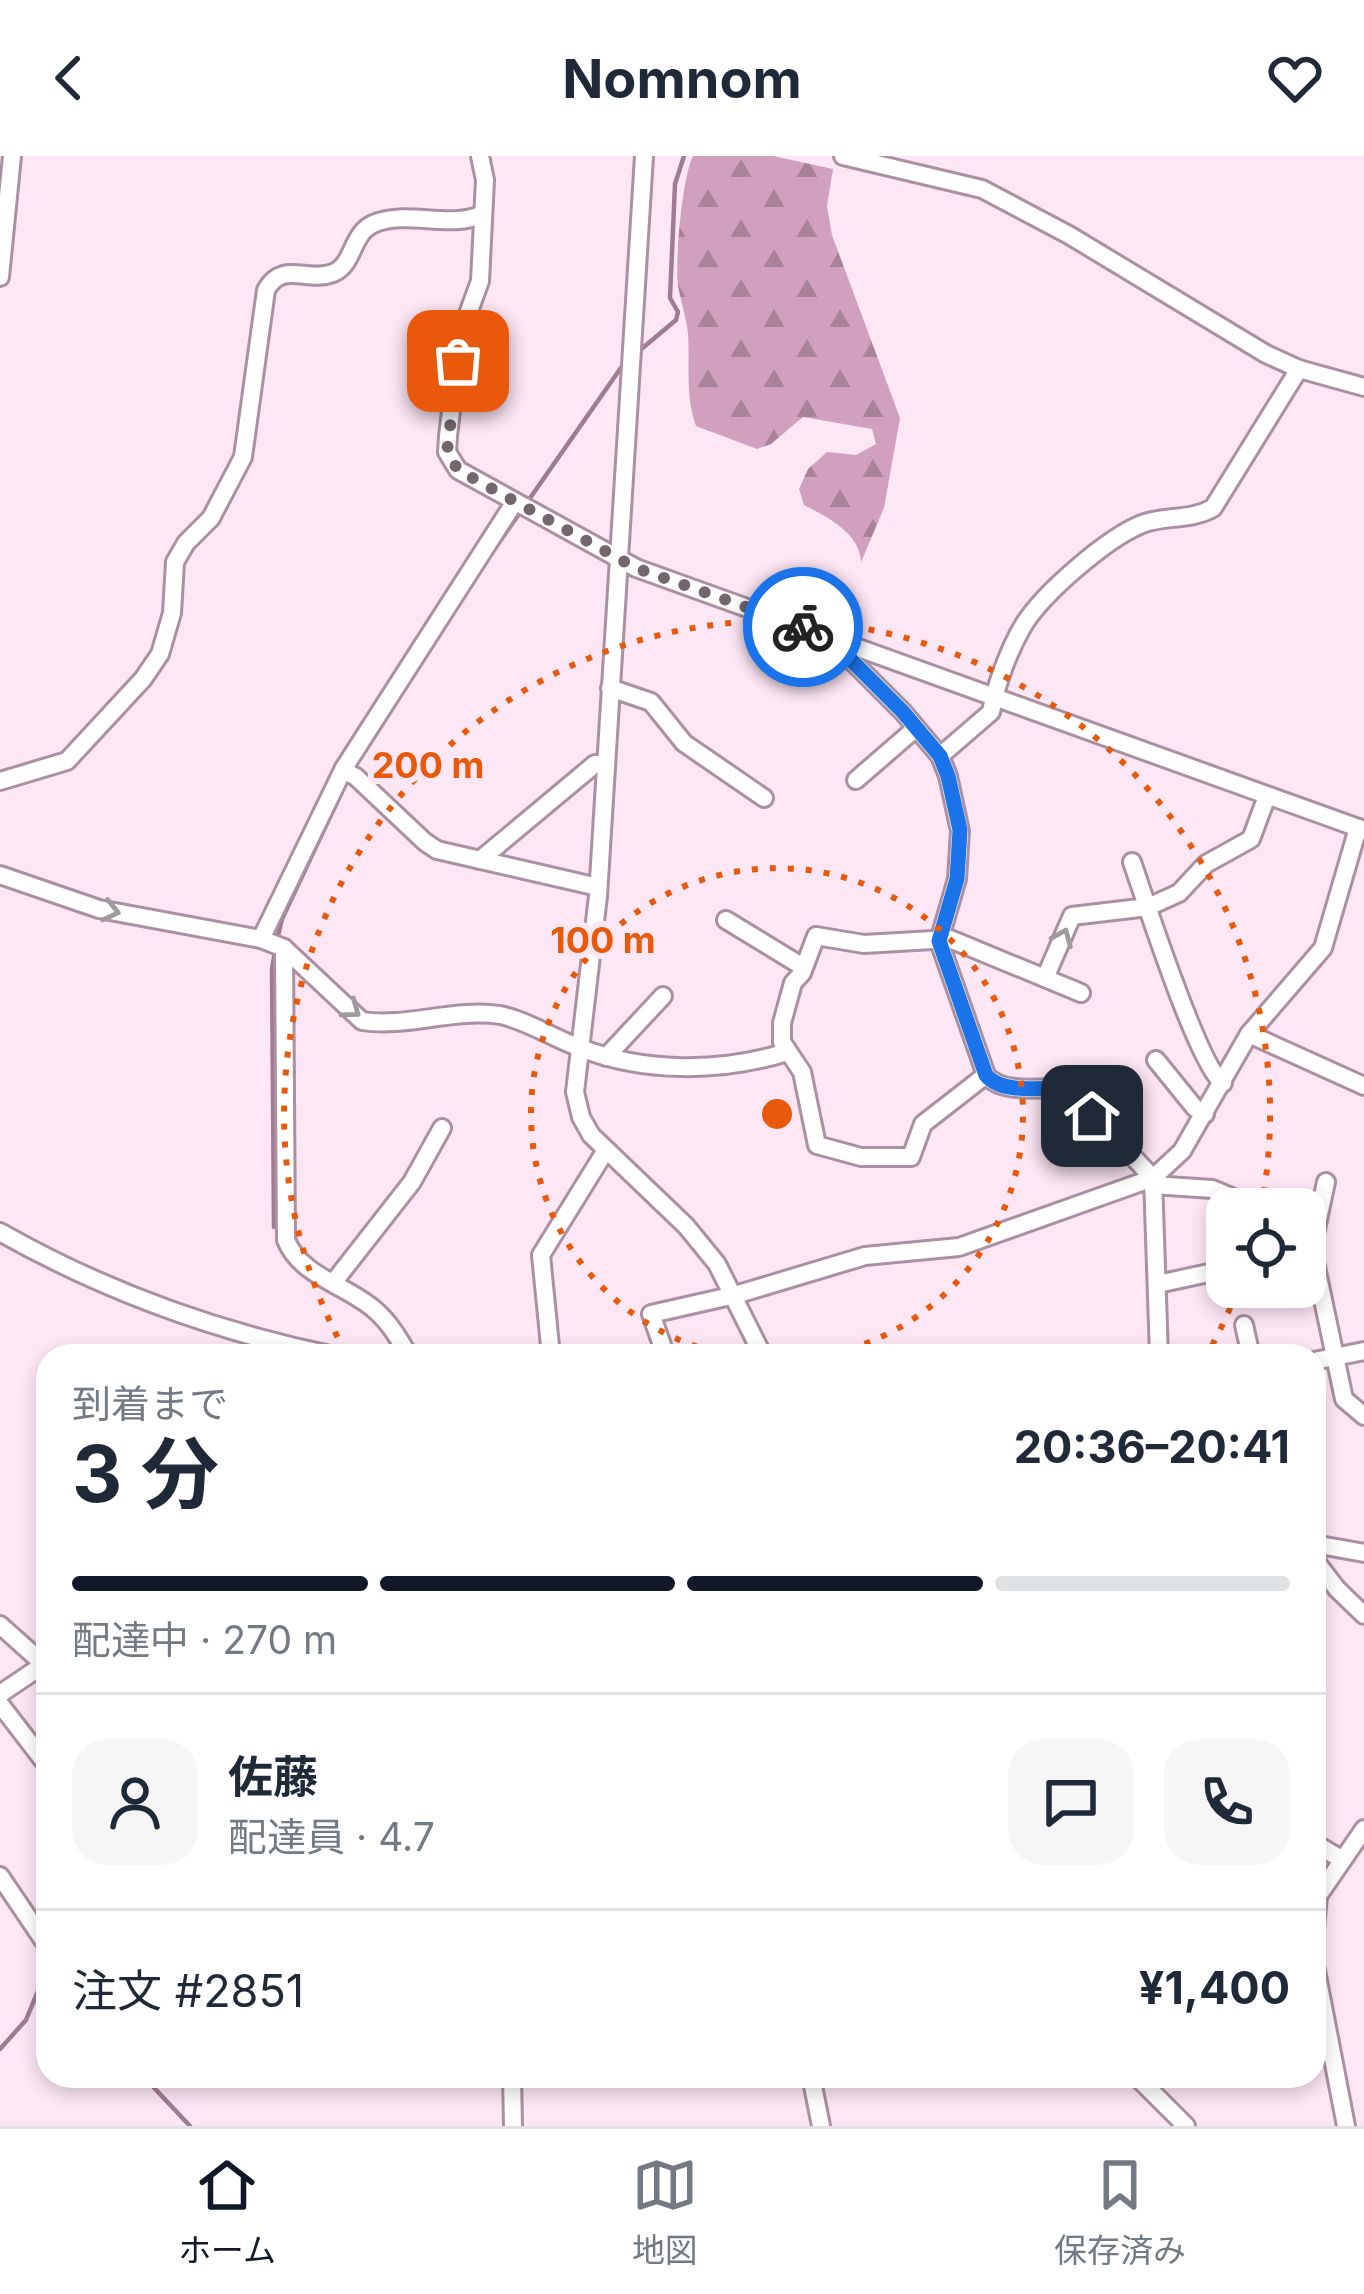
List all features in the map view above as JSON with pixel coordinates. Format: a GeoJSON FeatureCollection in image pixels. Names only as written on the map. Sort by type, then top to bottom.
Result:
{"type":"FeatureCollection","features":[{"type":"Feature","properties":{"kind":"street"},"geometry":{"type":"LineString","coordinates":[[0,277],[12,156]]}},
{"type":"Feature","properties":{"kind":"street"},"geometry":{"type":"LineString","coordinates":[[480,156],[485,180],[480,281],[460,336],[447,452],[458,470],[636,568],[1361,830],[1323,948],[1249,1034],[1182,1151],[1153,1181]]}},
{"type":"Feature","properties":{"kind":"street"},"geometry":{"type":"LineString","coordinates":[[644,156],[598,887],[574,1092],[580,1117],[606,1150],[686,1226],[735,1295],[755,1344]]}},
{"type":"Feature","properties":{"kind":"street"},"geometry":{"type":"LineString","coordinates":[[843,156],[982,189],[1069,235],[1265,354],[1299,369],[1364,386]]}},
{"type":"Feature","properties":{"kind":"street"},"geometry":{"type":"LineString","coordinates":[[0,781],[67,760],[143,679],[160,654],[172,613],[175,562],[211,518],[243,457],[266,290],[273,278],[287,272],[318,276],[337,272],[371,224],[468,221],[483,214]]}},
{"type":"Feature","properties":{"kind":"street"},"geometry":{"type":"LineString","coordinates":[[940,756],[992,712],[994,694],[1024,624],[1072,573],[1124,532],[1148,522],[1202,515],[1213,508],[1299,369]]}},
{"type":"Feature","properties":{"kind":"street"},"geometry":{"type":"LineString","coordinates":[[261,939],[343,770],[514,503]]}},
{"type":"Feature","properties":{"kind":"street"},"geometry":{"type":"LineString","coordinates":[[847,642],[849,658],[940,756],[948,776],[960,830],[957,879],[939,941],[986,1075],[992,1083],[1009,1087],[1068,1088],[1153,1181],[1159,1344]]}},
{"type":"Feature","properties":{"kind":"street"},"geometry":{"type":"LineString","coordinates":[[610,688],[651,702],[684,743],[764,798]]}},
{"type":"Feature","properties":{"kind":"street"},"geometry":{"type":"LineString","coordinates":[[856,780],[916,728]]}},
{"type":"Feature","properties":{"kind":"street"},"geometry":{"type":"LineString","coordinates":[[480,860],[595,764],[605,764]]}},
{"type":"Feature","properties":{"kind":"street"},"geometry":{"type":"LineString","coordinates":[[343,770],[437,850],[598,887]]}},
{"type":"Feature","properties":{"kind":"street"},"geometry":{"type":"LineString","coordinates":[[1046,978],[1072,916],[1148,907],[1179,892],[1206,864],[1251,839],[1267,796]]}},
{"type":"Feature","properties":{"kind":"street"},"geometry":{"type":"LineString","coordinates":[[1132,862],[1196,1035],[1215,1078],[1223,1083]]}},
{"type":"Feature","properties":{"kind":"street"},"geometry":{"type":"LineString","coordinates":[[0,874],[99,909],[261,939],[284,948],[362,1021],[454,1014],[503,1016],[605,1057],[692,1069],[787,1052]]}},
{"type":"Feature","properties":{"kind":"street"},"geometry":{"type":"LineString","coordinates":[[726,920],[803,967]]}},
{"type":"Feature","properties":{"kind":"street"},"geometry":{"type":"LineString","coordinates":[[986,1075],[922,1124],[910,1157],[861,1157],[817,1144],[802,1072],[782,1042],[793,983],[816,936],[864,944],[950,939],[1082,993]]}},
{"type":"Feature","properties":{"kind":"street"},"geometry":{"type":"LineString","coordinates":[[284,948],[286,1240],[291,1254],[372,1307],[402,1344]]}},
{"type":"Feature","properties":{"kind":"street"},"geometry":{"type":"LineString","coordinates":[[605,1057],[663,996]]}},
{"type":"Feature","properties":{"kind":"street"},"geometry":{"type":"LineString","coordinates":[[1249,1034],[1364,1086]]}},
{"type":"Feature","properties":{"kind":"street"},"geometry":{"type":"LineString","coordinates":[[1156,1060],[1205,1114]]}},
{"type":"Feature","properties":{"kind":"street"},"geometry":{"type":"LineString","coordinates":[[333,1283],[412,1182],[442,1128]]}},
{"type":"Feature","properties":{"kind":"street"},"geometry":{"type":"LineString","coordinates":[[550,1344],[541,1255],[606,1150]]}},
{"type":"Feature","properties":{"kind":"street"},"geometry":{"type":"LineString","coordinates":[[662,1344],[651,1314],[866,1256],[959,1247],[1153,1181],[1206,1189]]}},
{"type":"Feature","properties":{"kind":"street"},"geometry":{"type":"LineString","coordinates":[[1322,1344],[1312,1248],[1327,1182]]}},
{"type":"Feature","properties":{"kind":"street"},"geometry":{"type":"LineString","coordinates":[[0,1232],[104,1285],[277,1344]]}},
{"type":"Feature","properties":{"kind":"street"},"geometry":{"type":"LineString","coordinates":[[1158,1284],[1206,1274]]}},
{"type":"Feature","properties":{"kind":"street"},"geometry":{"type":"LineString","coordinates":[[1244,1325],[1248,1344]]}},
{"type":"Feature","properties":{"kind":"street"},"geometry":{"type":"LineString","coordinates":[[1326,1358],[1364,1351]]}},
{"type":"Feature","properties":{"kind":"street"},"geometry":{"type":"LineString","coordinates":[[1326,1365],[1344,1399],[1364,1416]]}},
{"type":"Feature","properties":{"kind":"street"},"geometry":{"type":"LineString","coordinates":[[1326,1546],[1364,1553]]}},
{"type":"Feature","properties":{"kind":"street"},"geometry":{"type":"LineString","coordinates":[[1326,1575],[1364,1615]]}},
{"type":"Feature","properties":{"kind":"street"},"geometry":{"type":"LineString","coordinates":[[0,1625],[36,1658]]}},
{"type":"Feature","properties":{"kind":"street"},"geometry":{"type":"LineString","coordinates":[[0,1694],[36,1673]]}},
{"type":"Feature","properties":{"kind":"street"},"geometry":{"type":"LineString","coordinates":[[0,1704],[36,1751]]}},
{"type":"Feature","properties":{"kind":"street"},"geometry":{"type":"LineString","coordinates":[[1326,1882],[1364,1829]]}},
{"type":"Feature","properties":{"kind":"street"},"geometry":{"type":"LineString","coordinates":[[1326,1850],[1341,1859]]}},
{"type":"Feature","properties":{"kind":"street"},"geometry":{"type":"LineString","coordinates":[[0,1876],[36,1929]]}},
{"type":"Feature","properties":{"kind":"street"},"geometry":{"type":"LineString","coordinates":[[1326,2022],[1346,2126]]}},
{"type":"Feature","properties":{"kind":"street"},"geometry":{"type":"LineString","coordinates":[[512,2088],[512,2126]]}},
{"type":"Feature","properties":{"kind":"street"},"geometry":{"type":"LineString","coordinates":[[813,2088],[821,2126]]}},
{"type":"Feature","properties":{"kind":"street"},"geometry":{"type":"LineString","coordinates":[[1148,2088],[1186,2126]]}},
{"type":"Feature","properties":{"kind":"green space"},"geometry":{"type":"Polygon","coordinates":[[[693,156],[773,156],[833,169],[827,206],[832,235],[900,418],[884,508],[861,562],[849,534],[804,505],[799,489],[808,469],[827,452],[856,455],[876,444],[872,429],[803,417],[771,444],[757,449],[696,426],[677,274],[683,200],[693,156]]]}},
{"type":"Feature","properties":{"kind":"waterway"},"geometry":{"type":"LineString","coordinates":[[639,351],[676,320],[678,312],[670,298],[675,184],[684,156]]}},
{"type":"Feature","properties":{"kind":"waterway"},"geometry":{"type":"LineString","coordinates":[[491,554],[625,362]]}},
{"type":"Feature","properties":{"kind":"waterway"},"geometry":{"type":"LineString","coordinates":[[277,940],[282,919],[337,802]]}},
{"type":"Feature","properties":{"kind":"waterway"},"geometry":{"type":"LineString","coordinates":[[274,1227],[275,951]]}},
{"type":"Feature","properties":{"kind":"waterway"},"geometry":{"type":"LineString","coordinates":[[0,2049],[26,2020],[36,1996]]}},
{"type":"Feature","properties":{"kind":"waterway"},"geometry":{"type":"LineString","coordinates":[[154,2088],[190,2126]]}},
{"type":"Feature","properties":{"kind":"way so far"},"geometry":{"type":"LineString","coordinates":[[458,361],[447,452],[458,470],[636,568],[803,627]]}},
{"type":"Feature","properties":{"kind":"route"},"geometry":{"type":"LineString","coordinates":[[803,627],[847,642],[849,658],[940,756],[960,830],[957,879],[939,941],[986,1075],[992,1083],[1009,1087],[1068,1088],[1092,1116]]}}]}
